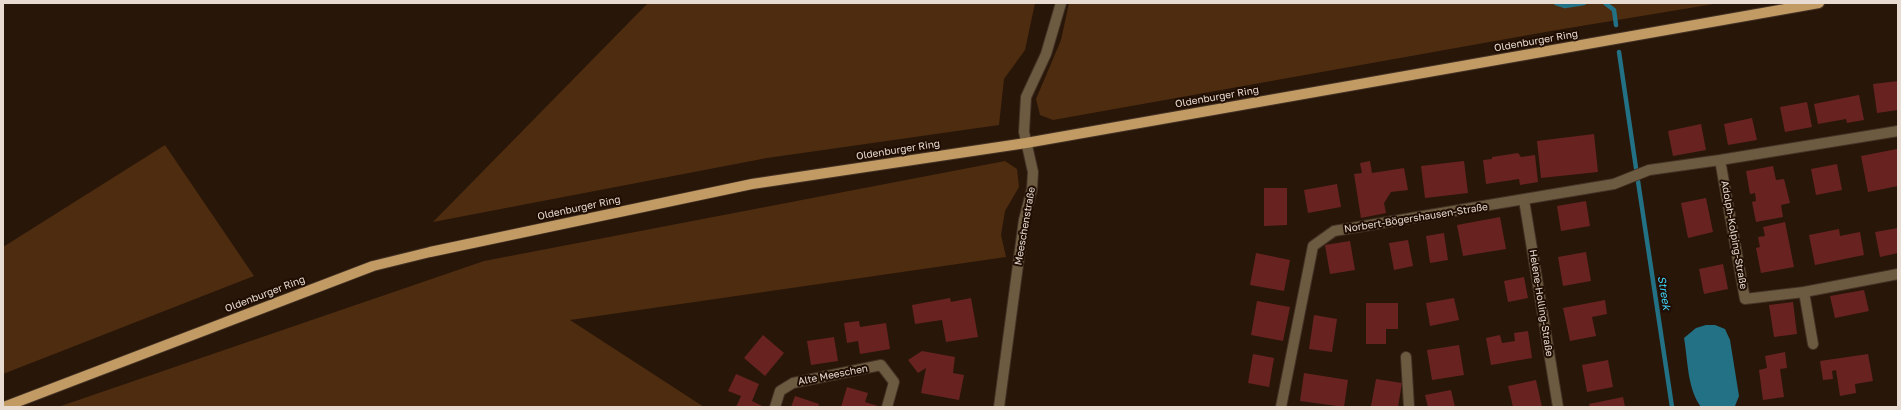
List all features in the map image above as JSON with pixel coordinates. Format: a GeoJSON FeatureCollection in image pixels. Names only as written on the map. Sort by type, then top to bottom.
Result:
{"type":"FeatureCollection","features":[{"type":"Feature","properties":{"kind":"main road","name":"Oldenburger Ring"},"geometry":{"type":"LineString","coordinates":[[4,407],[373,266],[430,252],[752,184],[1026,143],[1818,3]]}},
{"type":"Feature","properties":{"kind":"street","name":"Meeschenstraße"},"geometry":{"type":"LineString","coordinates":[[999,407],[1024,220],[1032,189],[1033,172],[1024,132],[1026,97],[1046,54],[1061,3]]}},
{"type":"Feature","properties":{"kind":"street"},"geometry":{"type":"LineString","coordinates":[[1720,160],[1898,131]]}},
{"type":"Feature","properties":{"kind":"street","name":"Norbert-Bögershausen-Straße"},"geometry":{"type":"LineString","coordinates":[[1281,407],[1313,246],[1334,231],[1614,184],[1649,170],[1720,160]]}},
{"type":"Feature","properties":{"kind":"street","name":"Adolph-Kolping-Straße"},"geometry":{"type":"LineString","coordinates":[[1720,160],[1745,299],[1804,292],[1898,274]]}},
{"type":"Feature","properties":{"kind":"street","name":"Helene-Holling-Straße"},"geometry":{"type":"LineString","coordinates":[[1524,200],[1558,407]]}},
{"type":"Feature","properties":{"kind":"street"},"geometry":{"type":"LineString","coordinates":[[1804,292],[1813,344]]}},
{"type":"Feature","properties":{"kind":"street"},"geometry":{"type":"LineString","coordinates":[[1406,357],[1409,407]]}},
{"type":"Feature","properties":{"kind":"street","name":"Alte Meeschen"},"geometry":{"type":"LineString","coordinates":[[775,407],[780,391],[793,383],[881,365],[894,382],[887,407]]}},
{"type":"Feature","properties":{"kind":"shaded area"},"geometry":{"type":"Polygon","coordinates":[[[648,3],[1035,3],[1025,50],[1004,79],[999,125],[767,158],[433,222],[648,3]]]}},
{"type":"Feature","properties":{"kind":"shaded area"},"geometry":{"type":"Polygon","coordinates":[[[1069,3],[1720,3],[1551,31],[1053,120],[1040,115],[1036,99],[1061,40],[1069,3]]]}},
{"type":"Feature","properties":{"kind":"shaded area"},"geometry":{"type":"Polygon","coordinates":[[[165,145],[254,276],[3,374],[3,247],[165,145]]]}},
{"type":"Feature","properties":{"kind":"shaded area"},"geometry":{"type":"Polygon","coordinates":[[[1005,161],[1017,169],[1019,187],[1005,211],[1001,235],[1006,257],[570,320],[704,407],[58,407],[484,261],[1005,161]]]}},
{"type":"Feature","properties":{"kind":"water"},"geometry":{"type":"Polygon","coordinates":[[[1706,325],[1715,325],[1725,329],[1730,340],[1739,396],[1735,406],[1701,407],[1693,391],[1684,338],[1696,328],[1706,325]]]}},
{"type":"Feature","properties":{"kind":"building"},"geometry":{"type":"Polygon","coordinates":[[[1898,81],[1898,110],[1877,113],[1873,84],[1898,81]]]}},
{"type":"Feature","properties":{"kind":"building"},"geometry":{"type":"Polygon","coordinates":[[[1859,95],[1864,120],[1847,123],[1846,119],[1818,124],[1814,104],[1859,95]]]}},
{"type":"Feature","properties":{"kind":"building"},"geometry":{"type":"Polygon","coordinates":[[[1807,102],[1812,127],[1785,132],[1780,107],[1807,102]]]}},
{"type":"Feature","properties":{"kind":"building"},"geometry":{"type":"Polygon","coordinates":[[[1752,118],[1757,140],[1728,145],[1724,124],[1752,118]]]}},
{"type":"Feature","properties":{"kind":"building"},"geometry":{"type":"Polygon","coordinates":[[[1701,124],[1706,150],[1673,156],[1668,131],[1701,124]]]}},
{"type":"Feature","properties":{"kind":"building"},"geometry":{"type":"Polygon","coordinates":[[[1594,134],[1598,172],[1541,178],[1537,141],[1594,134]]]}},
{"type":"Feature","properties":{"kind":"building"},"geometry":{"type":"Polygon","coordinates":[[[1897,149],[1898,186],[1868,192],[1861,156],[1897,149]]]}},
{"type":"Feature","properties":{"kind":"building"},"geometry":{"type":"Polygon","coordinates":[[[1518,153],[1521,157],[1535,155],[1538,182],[1520,185],[1519,179],[1486,184],[1483,160],[1518,153]]]}},
{"type":"Feature","properties":{"kind":"building"},"geometry":{"type":"Polygon","coordinates":[[[1370,161],[1372,173],[1404,168],[1408,190],[1391,192],[1384,203],[1386,213],[1361,218],[1354,174],[1362,173],[1360,163],[1370,161]]]}},
{"type":"Feature","properties":{"kind":"building"},"geometry":{"type":"Polygon","coordinates":[[[1464,161],[1468,193],[1425,198],[1421,166],[1464,161]]]}},
{"type":"Feature","properties":{"kind":"building"},"geometry":{"type":"Polygon","coordinates":[[[1837,164],[1842,190],[1816,195],[1811,169],[1837,164]]]}},
{"type":"Feature","properties":{"kind":"building"},"geometry":{"type":"Polygon","coordinates":[[[1773,166],[1776,180],[1784,179],[1790,203],[1781,205],[1783,217],[1756,222],[1752,202],[1756,201],[1755,193],[1750,194],[1746,171],[1773,166]]]}},
{"type":"Feature","properties":{"kind":"building"},"geometry":{"type":"Polygon","coordinates":[[[1337,184],[1341,207],[1308,213],[1304,190],[1337,184]]]}},
{"type":"Feature","properties":{"kind":"building"},"geometry":{"type":"Polygon","coordinates":[[[1264,188],[1287,188],[1287,225],[1264,226],[1264,188]]]}},
{"type":"Feature","properties":{"kind":"building"},"geometry":{"type":"Polygon","coordinates":[[[1706,198],[1713,232],[1688,238],[1681,203],[1706,198]]]}},
{"type":"Feature","properties":{"kind":"building"},"geometry":{"type":"Polygon","coordinates":[[[1586,201],[1590,226],[1561,231],[1557,206],[1586,201]]]}},
{"type":"Feature","properties":{"kind":"building"},"geometry":{"type":"Polygon","coordinates":[[[1500,217],[1506,249],[1463,256],[1457,225],[1500,217]]]}},
{"type":"Feature","properties":{"kind":"building"},"geometry":{"type":"Polygon","coordinates":[[[1785,222],[1794,267],[1761,273],[1756,248],[1760,247],[1758,237],[1765,236],[1763,227],[1785,222]]]}},
{"type":"Feature","properties":{"kind":"building"},"geometry":{"type":"Polygon","coordinates":[[[1898,228],[1898,253],[1880,257],[1875,232],[1898,228]]]}},
{"type":"Feature","properties":{"kind":"building"},"geometry":{"type":"Polygon","coordinates":[[[1839,229],[1840,236],[1860,232],[1864,255],[1815,265],[1809,235],[1839,229]]]}},
{"type":"Feature","properties":{"kind":"building"},"geometry":{"type":"Polygon","coordinates":[[[1444,233],[1448,260],[1430,263],[1426,236],[1444,233]]]}},
{"type":"Feature","properties":{"kind":"building"},"geometry":{"type":"Polygon","coordinates":[[[1408,240],[1413,266],[1394,270],[1389,243],[1408,240]]]}},
{"type":"Feature","properties":{"kind":"building"},"geometry":{"type":"Polygon","coordinates":[[[1350,241],[1355,270],[1330,274],[1325,245],[1350,241]]]}},
{"type":"Feature","properties":{"kind":"building"},"geometry":{"type":"Polygon","coordinates":[[[1586,252],[1591,281],[1563,286],[1558,257],[1586,252]]]}},
{"type":"Feature","properties":{"kind":"building"},"geometry":{"type":"Polygon","coordinates":[[[1256,253],[1290,260],[1284,291],[1250,285],[1256,253]]]}},
{"type":"Feature","properties":{"kind":"building"},"geometry":{"type":"Polygon","coordinates":[[[1723,264],[1728,289],[1704,294],[1699,269],[1723,264]]]}},
{"type":"Feature","properties":{"kind":"building"},"geometry":{"type":"Polygon","coordinates":[[[1524,277],[1528,298],[1508,302],[1504,281],[1524,277]]]}},
{"type":"Feature","properties":{"kind":"building"},"geometry":{"type":"Polygon","coordinates":[[[1864,290],[1869,311],[1835,318],[1830,296],[1864,290]]]}},
{"type":"Feature","properties":{"kind":"building"},"geometry":{"type":"Polygon","coordinates":[[[950,298],[951,302],[971,298],[978,337],[946,342],[942,320],[915,324],[912,305],[950,298]]]}},
{"type":"Feature","properties":{"kind":"building"},"geometry":{"type":"Polygon","coordinates":[[[1454,298],[1459,320],[1430,326],[1426,303],[1454,298]]]}},
{"type":"Feature","properties":{"kind":"building"},"geometry":{"type":"Polygon","coordinates":[[[1605,300],[1607,314],[1592,317],[1596,336],[1570,341],[1563,308],[1605,300]]]}},
{"type":"Feature","properties":{"kind":"building"},"geometry":{"type":"Polygon","coordinates":[[[1257,301],[1290,307],[1283,341],[1251,335],[1257,301]]]}},
{"type":"Feature","properties":{"kind":"building"},"geometry":{"type":"Polygon","coordinates":[[[1793,302],[1797,334],[1774,337],[1769,305],[1793,302]]]}},
{"type":"Feature","properties":{"kind":"building"},"geometry":{"type":"Polygon","coordinates":[[[1366,303],[1398,303],[1398,329],[1386,329],[1386,344],[1366,344],[1366,303]]]}},
{"type":"Feature","properties":{"kind":"building"},"geometry":{"type":"Polygon","coordinates":[[[1314,315],[1337,319],[1332,352],[1309,349],[1314,315]]]}},
{"type":"Feature","properties":{"kind":"building"},"geometry":{"type":"Polygon","coordinates":[[[859,321],[860,327],[886,323],[890,349],[860,354],[858,341],[847,343],[844,323],[859,321]]]}},
{"type":"Feature","properties":{"kind":"building"},"geometry":{"type":"Polygon","coordinates":[[[1528,331],[1532,358],[1491,365],[1486,338],[1500,335],[1502,343],[1515,341],[1514,333],[1528,331]]]}},
{"type":"Feature","properties":{"kind":"building"},"geometry":{"type":"Polygon","coordinates":[[[763,335],[784,353],[765,376],[744,358],[763,335]]]}},
{"type":"Feature","properties":{"kind":"building"},"geometry":{"type":"Polygon","coordinates":[[[834,337],[838,361],[811,365],[807,341],[834,337]]]}},
{"type":"Feature","properties":{"kind":"building"},"geometry":{"type":"Polygon","coordinates":[[[1459,345],[1464,375],[1432,380],[1427,350],[1459,345]]]}},
{"type":"Feature","properties":{"kind":"building"},"geometry":{"type":"Polygon","coordinates":[[[922,351],[955,357],[953,373],[964,375],[959,400],[921,393],[926,368],[918,373],[908,360],[922,351]]]}},
{"type":"Feature","properties":{"kind":"building"},"geometry":{"type":"Polygon","coordinates":[[[1785,352],[1787,368],[1780,369],[1784,397],[1763,400],[1759,370],[1767,368],[1765,356],[1785,352]]]}},
{"type":"Feature","properties":{"kind":"building"},"geometry":{"type":"Polygon","coordinates":[[[1253,354],[1274,358],[1269,387],[1248,383],[1253,354]]]}},
{"type":"Feature","properties":{"kind":"building"},"geometry":{"type":"Polygon","coordinates":[[[1868,354],[1873,381],[1855,384],[1856,393],[1840,396],[1836,370],[1832,371],[1833,379],[1823,380],[1820,361],[1868,354]]]}},
{"type":"Feature","properties":{"kind":"building"},"geometry":{"type":"Polygon","coordinates":[[[1608,360],[1613,387],[1587,392],[1582,365],[1608,360]]]}},
{"type":"Feature","properties":{"kind":"building"},"geometry":{"type":"Polygon","coordinates":[[[1304,373],[1348,380],[1344,407],[1300,401],[1304,373]]]}},
{"type":"Feature","properties":{"kind":"building"},"geometry":{"type":"Polygon","coordinates":[[[736,374],[759,384],[752,401],[762,407],[736,407],[741,396],[728,391],[736,374]]]}},
{"type":"Feature","properties":{"kind":"building"},"geometry":{"type":"Polygon","coordinates":[[[1376,379],[1402,383],[1398,407],[1371,406],[1376,379]]]}},
{"type":"Feature","properties":{"kind":"building"},"geometry":{"type":"Polygon","coordinates":[[[1536,380],[1542,407],[1513,407],[1508,386],[1536,380]]]}},
{"type":"Feature","properties":{"kind":"building"},"geometry":{"type":"Polygon","coordinates":[[[847,387],[868,393],[865,402],[878,406],[841,407],[847,387]]]}},
{"type":"Feature","properties":{"kind":"building"},"geometry":{"type":"Polygon","coordinates":[[[1451,390],[1455,407],[1428,407],[1425,395],[1451,390]]]}},
{"type":"Feature","properties":{"kind":"building"},"geometry":{"type":"Polygon","coordinates":[[[795,396],[819,404],[818,407],[791,407],[795,396]]]}},
{"type":"Feature","properties":{"kind":"building"},"geometry":{"type":"Polygon","coordinates":[[[1623,397],[1625,407],[1590,407],[1589,404],[1623,397]]]}},
{"type":"Feature","properties":{"kind":"waterway","name":"Streek"},"geometry":{"type":"LineString","coordinates":[[1556,3],[1565,6],[1584,3]]}},
{"type":"Feature","properties":{"kind":"waterway","name":"Streek"},"geometry":{"type":"LineString","coordinates":[[1605,3],[1614,10],[1616,25]]}},
{"type":"Feature","properties":{"kind":"waterway","name":"Streek"},"geometry":{"type":"LineString","coordinates":[[1619,52],[1636,168]]}},
{"type":"Feature","properties":{"kind":"waterway","name":"Streek"},"geometry":{"type":"LineString","coordinates":[[1638,181],[1672,407]]}}]}
